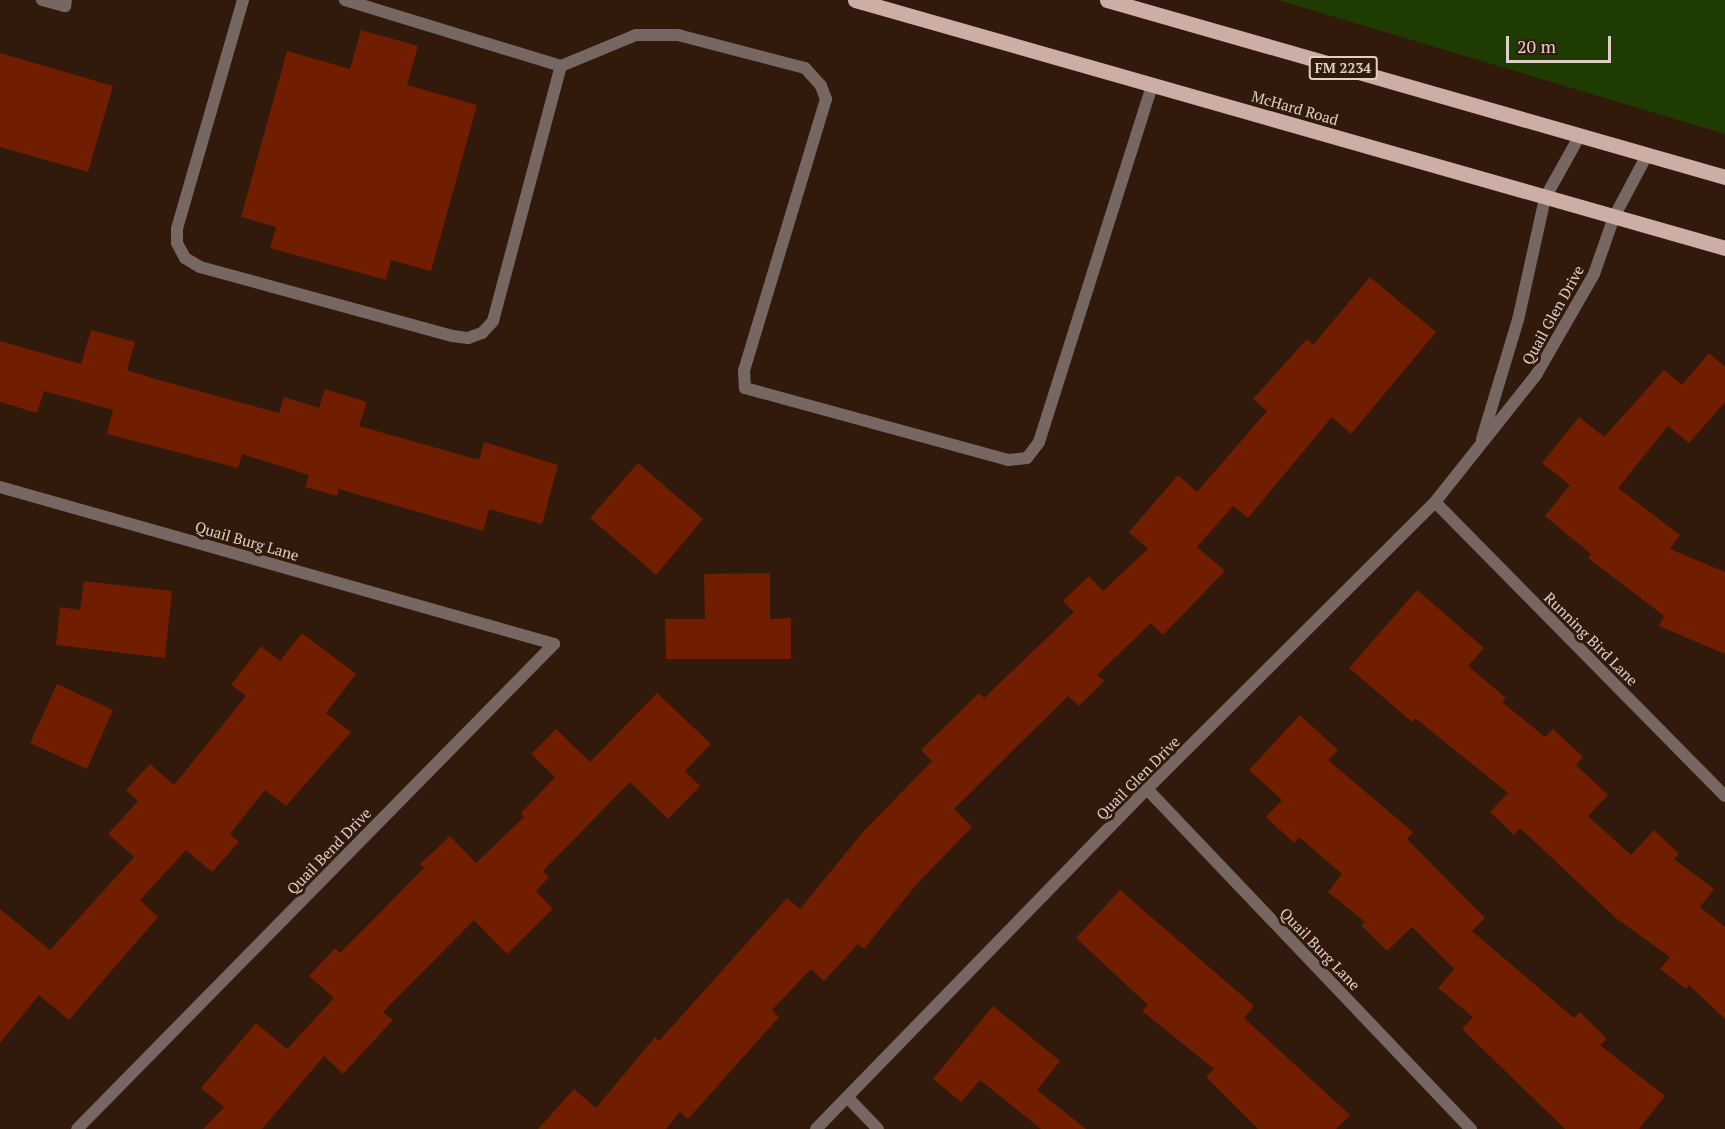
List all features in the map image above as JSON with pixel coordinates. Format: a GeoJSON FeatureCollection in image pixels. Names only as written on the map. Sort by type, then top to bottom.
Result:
{"type":"FeatureCollection","features":[{"type":"Feature","properties":{"kind":"main road","name":"McHard Road"},"geometry":{"type":"LineString","coordinates":[[855,0],[1725,248]]}},
{"type":"Feature","properties":{"kind":"main road","name":"FM 2234"},"geometry":{"type":"LineString","coordinates":[[1107,0],[1725,177]]}},
{"type":"Feature","properties":{"kind":"street"},"geometry":{"type":"LineString","coordinates":[[42,0],[64,6],[66,0]]}},
{"type":"Feature","properties":{"kind":"street"},"geometry":{"type":"LineString","coordinates":[[243,0],[177,228],[177,243],[185,258],[200,267],[453,336],[468,338],[482,333],[493,321],[561,66]]}},
{"type":"Feature","properties":{"kind":"street"},"geometry":{"type":"LineString","coordinates":[[345,0],[561,66],[636,35],[678,35],[805,68],[820,86],[826,99],[744,370],[745,388],[1008,460],[1027,458],[1040,442],[1152,85]]}},
{"type":"Feature","properties":{"kind":"street","name":"Quail Glen Drive"},"geometry":{"type":"LineString","coordinates":[[1480,446],[1518,320],[1545,198],[1580,135]]}},
{"type":"Feature","properties":{"kind":"street","name":"Quail Glen Drive"},"geometry":{"type":"LineString","coordinates":[[816,1129],[1147,789],[1436,502],[1536,375],[1594,274],[1614,217],[1647,155]]}},
{"type":"Feature","properties":{"kind":"street","name":"Quail Burg Lane"},"geometry":{"type":"LineString","coordinates":[[1,491],[486,624]]}},
{"type":"Feature","properties":{"kind":"street","name":"Running Bird Lane"},"geometry":{"type":"LineString","coordinates":[[1436,502],[1725,796]]}},
{"type":"Feature","properties":{"kind":"street","name":"Quail Bend Drive"},"geometry":{"type":"LineString","coordinates":[[77,1129],[554,644],[486,624]]}},
{"type":"Feature","properties":{"kind":"street","name":"Quail Burg Lane"},"geometry":{"type":"LineString","coordinates":[[1147,789],[1472,1129]]}},
{"type":"Feature","properties":{"kind":"street"},"geometry":{"type":"LineString","coordinates":[[848,1098],[878,1129]]}},
{"type":"Feature","properties":{"kind":"green space"},"geometry":{"type":"Polygon","coordinates":[[[1278,0],[1725,0],[1725,134],[1278,0]]]}},
{"type":"Feature","properties":{"kind":"building"},"geometry":{"type":"Polygon","coordinates":[[[361,30],[418,46],[407,85],[477,105],[431,271],[391,260],[386,280],[270,248],[276,227],[241,217],[287,51],[350,69],[361,30]]]}},
{"type":"Feature","properties":{"kind":"building"},"geometry":{"type":"Polygon","coordinates":[[[0,53],[113,86],[88,172],[0,147],[0,53]]]}},
{"type":"Feature","properties":{"kind":"building"},"geometry":{"type":"Polygon","coordinates":[[[1370,277],[1436,332],[1351,434],[1332,417],[1248,518],[1233,506],[1197,547],[1225,571],[1163,635],[1151,623],[1097,675],[1104,681],[1079,706],[1068,696],[954,809],[972,827],[916,885],[864,949],[858,944],[824,981],[811,969],[772,1010],[779,1017],[688,1119],[680,1112],[666,1129],[538,1129],[574,1089],[596,1108],[655,1037],[659,1041],[787,898],[800,909],[863,832],[932,761],[921,750],[979,693],[984,698],[1074,612],[1063,601],[1089,576],[1103,591],[1148,549],[1129,532],[1178,475],[1197,492],[1267,411],[1253,399],[1307,339],[1313,345],[1370,277]]]}},
{"type":"Feature","properties":{"kind":"building"},"geometry":{"type":"Polygon","coordinates":[[[91,330],[135,342],[127,370],[155,379],[279,413],[284,397],[319,408],[325,389],[367,402],[359,426],[479,460],[484,442],[558,465],[542,524],[489,509],[483,531],[339,489],[337,496],[305,487],[309,475],[242,454],[238,468],[107,434],[113,410],[44,391],[37,413],[0,402],[0,341],[81,364],[91,330]]]}},
{"type":"Feature","properties":{"kind":"building"},"geometry":{"type":"Polygon","coordinates":[[[1709,353],[1725,367],[1725,402],[1689,443],[1668,426],[1618,488],[1680,535],[1670,549],[1725,572],[1725,654],[1659,626],[1664,616],[1588,558],[1591,554],[1545,516],[1570,485],[1542,463],[1579,417],[1604,437],[1664,370],[1682,385],[1709,353]]]}},
{"type":"Feature","properties":{"kind":"building"},"geometry":{"type":"Polygon","coordinates":[[[638,463],[703,519],[656,575],[590,518],[638,463]]]}},
{"type":"Feature","properties":{"kind":"building"},"geometry":{"type":"Polygon","coordinates":[[[770,573],[770,619],[791,618],[791,659],[666,659],[665,619],[705,619],[704,574],[770,573]]]}},
{"type":"Feature","properties":{"kind":"building"},"geometry":{"type":"Polygon","coordinates":[[[84,581],[172,591],[165,658],[56,645],[60,607],[80,610],[84,581]]]}},
{"type":"Feature","properties":{"kind":"building"},"geometry":{"type":"Polygon","coordinates":[[[1417,590],[1484,648],[1468,666],[1506,698],[1502,702],[1545,737],[1553,729],[1583,757],[1576,765],[1608,795],[1588,816],[1631,855],[1654,830],[1679,854],[1674,859],[1714,889],[1700,907],[1725,927],[1725,1019],[1689,985],[1686,989],[1660,969],[1670,957],[1617,919],[1520,828],[1514,835],[1490,812],[1508,793],[1415,718],[1412,722],[1349,668],[1417,590]]]}},
{"type":"Feature","properties":{"kind":"building"},"geometry":{"type":"Polygon","coordinates":[[[302,633],[356,674],[326,713],[351,732],[286,806],[265,790],[230,834],[239,842],[212,872],[186,850],[140,900],[158,917],[69,1020],[39,995],[0,1043],[0,909],[50,950],[134,857],[108,834],[138,801],[126,790],[150,764],[174,785],[246,696],[231,685],[261,646],[280,661],[302,633]]]}},
{"type":"Feature","properties":{"kind":"building"},"geometry":{"type":"Polygon","coordinates":[[[57,684],[113,710],[87,769],[30,743],[57,684]]]}},
{"type":"Feature","properties":{"kind":"building"},"geometry":{"type":"Polygon","coordinates":[[[657,693],[711,744],[685,771],[700,786],[668,819],[630,782],[543,871],[549,877],[536,891],[553,909],[507,954],[474,920],[383,1012],[393,1020],[343,1074],[324,1056],[262,1129],[203,1129],[224,1107],[201,1088],[256,1023],[287,1049],[334,998],[309,976],[335,948],[340,953],[424,868],[420,864],[450,836],[476,863],[524,817],[521,813],[555,777],[531,754],[556,729],[590,762],[657,693]]]}},
{"type":"Feature","properties":{"kind":"building"},"geometry":{"type":"Polygon","coordinates":[[[1300,715],[1338,750],[1328,760],[1413,832],[1407,839],[1485,918],[1472,931],[1574,1018],[1580,1012],[1607,1039],[1600,1045],[1665,1096],[1639,1129],[1565,1129],[1462,1029],[1473,1017],[1438,988],[1454,969],[1412,927],[1387,951],[1361,925],[1365,922],[1328,892],[1342,874],[1299,837],[1294,843],[1266,817],[1282,800],[1249,770],[1300,715]]]}},
{"type":"Feature","properties":{"kind":"building"},"geometry":{"type":"Polygon","coordinates":[[[1120,890],[1254,1006],[1244,1018],[1350,1115],[1336,1129],[1258,1129],[1206,1077],[1214,1069],[1142,1011],[1148,1005],[1076,938],[1120,890]]]}},
{"type":"Feature","properties":{"kind":"building"},"geometry":{"type":"Polygon","coordinates":[[[993,1006],[1060,1061],[1037,1090],[1086,1129],[1041,1129],[980,1080],[961,1102],[933,1079],[993,1006]]]}}]}
